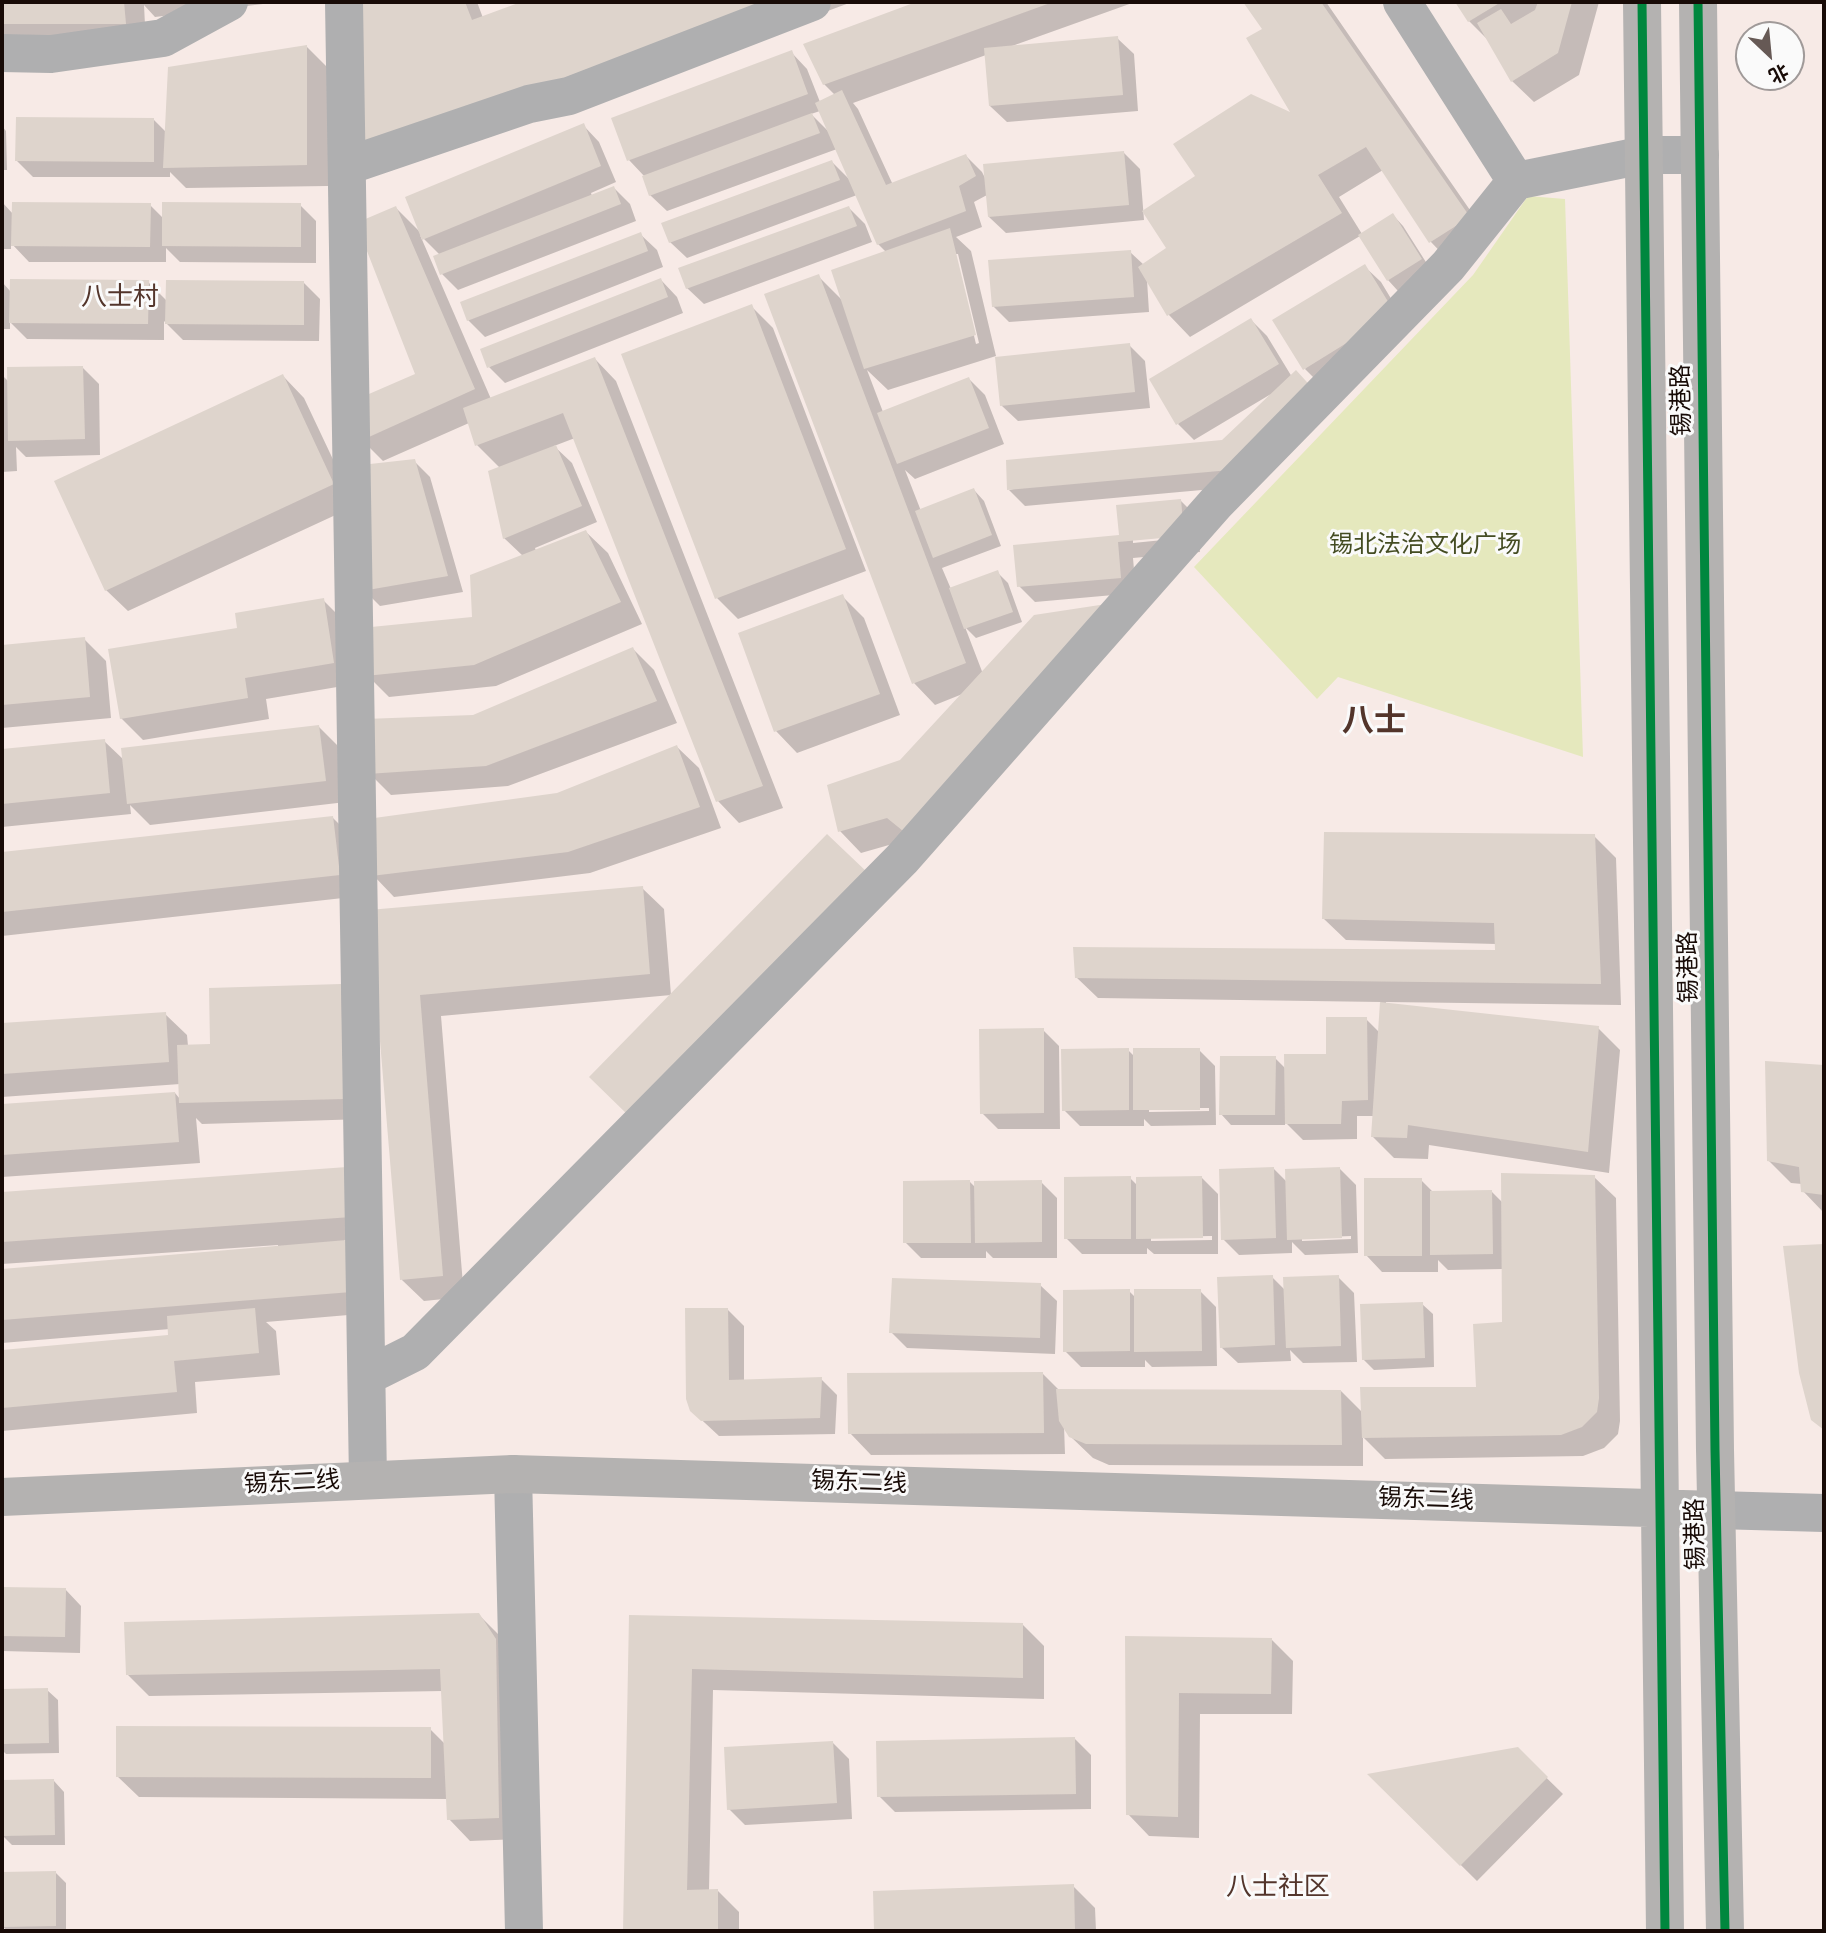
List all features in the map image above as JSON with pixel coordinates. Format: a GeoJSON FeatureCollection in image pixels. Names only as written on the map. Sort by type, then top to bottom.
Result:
{"type":"FeatureCollection","features":[{"type":"Feature","properties":{"kind":"main road","name":"锡港路"},"geometry":{"type":"LineString","coordinates":[[1642,2],[1665,1931]]}},
{"type":"Feature","properties":{"kind":"main road","name":"锡港路"},"geometry":{"type":"LineString","coordinates":[[1698,2],[1716,1510],[1725,1931]]}},
{"type":"Feature","properties":{"kind":"main road","name":"锡东二线"},"geometry":{"type":"LineString","coordinates":[[2,1497],[513,1474],[1716,1510]]}},
{"type":"Feature","properties":{"kind":"street"},"geometry":{"type":"LineString","coordinates":[[2,53],[51,54],[163,38],[229,2]]}},
{"type":"Feature","properties":{"kind":"street"},"geometry":{"type":"LineString","coordinates":[[344,2],[368,1480]]}},
{"type":"Feature","properties":{"kind":"street"},"geometry":{"type":"LineString","coordinates":[[347,166],[529,104],[569,96],[812,2]]}},
{"type":"Feature","properties":{"kind":"street"},"geometry":{"type":"LineString","coordinates":[[1402,2],[1516,181]]}},
{"type":"Feature","properties":{"kind":"street"},"geometry":{"type":"LineString","coordinates":[[367,1376],[415,1352],[902,859],[1216,503],[1448,266],[1516,181],[1644,155],[1700,155]]}},
{"type":"Feature","properties":{"kind":"street"},"geometry":{"type":"LineString","coordinates":[[513,1474],[524,1931]]}},
{"type":"Feature","properties":{"kind":"street"},"geometry":{"type":"LineString","coordinates":[[1716,1510],[1824,1513]]}},
{"type":"Feature","properties":{"kind":"green space","name":"锡北法治文化广场"},"geometry":{"type":"Polygon","coordinates":[[[1528,196],[1565,199],[1583,757],[1338,677],[1317,699],[1194,567],[1473,275],[1528,196]]]}},
{"type":"Feature","properties":{"kind":"building"},"geometry":{"type":"Polygon","coordinates":[[[2,2],[124,2],[126,24],[2,24],[2,2]]]}},
{"type":"Feature","properties":{"kind":"building"},"geometry":{"type":"Polygon","coordinates":[[[352,2],[465,2],[472,20],[521,2],[772,2],[355,154],[352,2]]]}},
{"type":"Feature","properties":{"kind":"building"},"geometry":{"type":"Polygon","coordinates":[[[916,2],[1053,2],[823,85],[803,44],[916,2]]]}},
{"type":"Feature","properties":{"kind":"building"},"geometry":{"type":"Polygon","coordinates":[[[1243,2],[1321,2],[1470,217],[1429,243],[1366,147],[1318,175],[1342,213],[1167,316],[1138,267],[1166,248],[1142,211],[1195,176],[1173,144],[1251,94],[1290,112],[1246,38],[1262,29],[1243,2]]]}},
{"type":"Feature","properties":{"kind":"building"},"geometry":{"type":"Polygon","coordinates":[[[1455,2],[1501,2],[1468,22],[1455,2]]]}},
{"type":"Feature","properties":{"kind":"building"},"geometry":{"type":"Polygon","coordinates":[[[1538,2],[1572,2],[1558,53],[1511,82],[1477,23],[1501,9],[1511,24],[1535,10],[1538,2]]]}},
{"type":"Feature","properties":{"kind":"building"},"geometry":{"type":"Polygon","coordinates":[[[1118,36],[1123,95],[989,106],[984,48],[1118,36]]]}},
{"type":"Feature","properties":{"kind":"building"},"geometry":{"type":"Polygon","coordinates":[[[307,45],[307,165],[163,168],[168,67],[307,45]]]}},
{"type":"Feature","properties":{"kind":"building"},"geometry":{"type":"Polygon","coordinates":[[[792,50],[808,94],[627,161],[611,118],[792,50]]]}},
{"type":"Feature","properties":{"kind":"building"},"geometry":{"type":"Polygon","coordinates":[[[842,90],[886,185],[966,154],[976,176],[959,186],[966,211],[877,245],[815,103],[842,90]]]}},
{"type":"Feature","properties":{"kind":"building"},"geometry":{"type":"Polygon","coordinates":[[[812,113],[820,133],[649,196],[642,176],[812,113]]]}},
{"type":"Feature","properties":{"kind":"building"},"geometry":{"type":"Polygon","coordinates":[[[16,117],[154,118],[154,162],[15,161],[16,117]]]}},
{"type":"Feature","properties":{"kind":"building"},"geometry":{"type":"Polygon","coordinates":[[[584,123],[601,166],[422,240],[405,197],[584,123]]]}},
{"type":"Feature","properties":{"kind":"building"},"geometry":{"type":"Polygon","coordinates":[[[1124,151],[1129,205],[988,217],[983,164],[1124,151]]]}},
{"type":"Feature","properties":{"kind":"building"},"geometry":{"type":"Polygon","coordinates":[[[832,160],[840,180],[669,243],[661,223],[832,160]]]}},
{"type":"Feature","properties":{"kind":"building"},"geometry":{"type":"Polygon","coordinates":[[[614,186],[621,204],[440,275],[433,256],[614,186]]]}},
{"type":"Feature","properties":{"kind":"building"},"geometry":{"type":"Polygon","coordinates":[[[12,202],[151,203],[150,247],[11,246],[12,202]]]}},
{"type":"Feature","properties":{"kind":"building"},"geometry":{"type":"Polygon","coordinates":[[[162,202],[301,203],[301,247],[162,246],[162,202]]]}},
{"type":"Feature","properties":{"kind":"building"},"geometry":{"type":"Polygon","coordinates":[[[396,206],[475,389],[360,441],[362,397],[415,374],[356,223],[396,206]]]}},
{"type":"Feature","properties":{"kind":"building"},"geometry":{"type":"Polygon","coordinates":[[[849,206],[857,226],[686,289],[678,268],[849,206]]]}},
{"type":"Feature","properties":{"kind":"building"},"geometry":{"type":"Polygon","coordinates":[[[1393,213],[1422,259],[1387,281],[1358,235],[1393,213]]]}},
{"type":"Feature","properties":{"kind":"building"},"geometry":{"type":"Polygon","coordinates":[[[950,228],[976,335],[864,369],[831,270],[950,228]]]}},
{"type":"Feature","properties":{"kind":"building"},"geometry":{"type":"Polygon","coordinates":[[[641,232],[648,251],[467,321],[460,302],[641,232]]]}},
{"type":"Feature","properties":{"kind":"building"},"geometry":{"type":"Polygon","coordinates":[[[1131,250],[1134,297],[992,307],[988,260],[1131,250]]]}},
{"type":"Feature","properties":{"kind":"building"},"geometry":{"type":"Polygon","coordinates":[[[1365,264],[1395,313],[1303,370],[1272,320],[1365,264]]]}},
{"type":"Feature","properties":{"kind":"building"},"geometry":{"type":"Polygon","coordinates":[[[819,274],[966,663],[912,684],[764,294],[819,274]]]}},
{"type":"Feature","properties":{"kind":"building"},"geometry":{"type":"Polygon","coordinates":[[[661,278],[668,297],[487,368],[480,349],[661,278]]]}},
{"type":"Feature","properties":{"kind":"building"},"geometry":{"type":"Polygon","coordinates":[[[10,279],[149,280],[148,324],[9,323],[10,279]]]}},
{"type":"Feature","properties":{"kind":"building"},"geometry":{"type":"Polygon","coordinates":[[[166,280],[304,281],[304,325],[165,324],[166,280]]]}},
{"type":"Feature","properties":{"kind":"building"},"geometry":{"type":"Polygon","coordinates":[[[752,304],[846,549],[715,599],[621,354],[752,304]]]}},
{"type":"Feature","properties":{"kind":"building"},"geometry":{"type":"Polygon","coordinates":[[[1251,318],[1279,364],[1176,425],[1149,379],[1251,318]]]}},
{"type":"Feature","properties":{"kind":"building"},"geometry":{"type":"Polygon","coordinates":[[[1130,343],[1135,392],[1000,406],[995,357],[1130,343]]]}},
{"type":"Feature","properties":{"kind":"building"},"geometry":{"type":"Polygon","coordinates":[[[595,357],[763,786],[716,802],[563,413],[475,446],[463,408],[595,357]]]}},
{"type":"Feature","properties":{"kind":"building"},"geometry":{"type":"Polygon","coordinates":[[[83,366],[85,439],[8,441],[7,367],[83,366]]]}},
{"type":"Feature","properties":{"kind":"building"},"geometry":{"type":"Polygon","coordinates":[[[1296,370],[1315,391],[1230,470],[1007,490],[1006,460],[1222,440],[1296,370]]]}},
{"type":"Feature","properties":{"kind":"building"},"geometry":{"type":"Polygon","coordinates":[[[283,374],[334,484],[105,591],[54,481],[283,374]]]}},
{"type":"Feature","properties":{"kind":"building"},"geometry":{"type":"Polygon","coordinates":[[[969,377],[989,428],[897,464],[877,413],[969,377]]]}},
{"type":"Feature","properties":{"kind":"building"},"geometry":{"type":"Polygon","coordinates":[[[556,445],[582,506],[503,539],[488,471],[556,445]]]}},
{"type":"Feature","properties":{"kind":"building"},"geometry":{"type":"Polygon","coordinates":[[[415,459],[448,576],[362,591],[361,465],[415,459]]]}},
{"type":"Feature","properties":{"kind":"building"},"geometry":{"type":"Polygon","coordinates":[[[974,488],[992,535],[933,558],[915,511],[974,488]]]}},
{"type":"Feature","properties":{"kind":"building"},"geometry":{"type":"Polygon","coordinates":[[[1181,499],[1184,536],[1118,542],[1121,578],[1017,587],[1013,545],[1119,535],[1116,505],[1181,499]]]}},
{"type":"Feature","properties":{"kind":"building"},"geometry":{"type":"Polygon","coordinates":[[[586,530],[621,602],[474,665],[365,676],[361,628],[472,617],[470,575],[586,530]]]}},
{"type":"Feature","properties":{"kind":"building"},"geometry":{"type":"Polygon","coordinates":[[[998,570],[1013,612],[964,629],[949,588],[998,570]]]}},
{"type":"Feature","properties":{"kind":"building"},"geometry":{"type":"Polygon","coordinates":[[[843,594],[880,694],[774,732],[738,633],[843,594]]]}},
{"type":"Feature","properties":{"kind":"building"},"geometry":{"type":"Polygon","coordinates":[[[324,598],[334,663],[245,678],[248,698],[120,719],[108,649],[237,628],[235,613],[324,598]]]}},
{"type":"Feature","properties":{"kind":"building"},"geometry":{"type":"Polygon","coordinates":[[[1113,603],[908,835],[887,818],[838,832],[827,785],[900,760],[1034,615],[1113,603]]]}},
{"type":"Feature","properties":{"kind":"building"},"geometry":{"type":"Polygon","coordinates":[[[85,637],[90,697],[2,705],[2,645],[85,637]]]}},
{"type":"Feature","properties":{"kind":"building"},"geometry":{"type":"Polygon","coordinates":[[[633,647],[657,701],[486,766],[367,774],[365,719],[473,715],[633,647]]]}},
{"type":"Feature","properties":{"kind":"building"},"geometry":{"type":"Polygon","coordinates":[[[319,725],[326,781],[127,804],[121,748],[319,725]]]}},
{"type":"Feature","properties":{"kind":"building"},"geometry":{"type":"Polygon","coordinates":[[[105,739],[110,793],[2,804],[2,749],[105,739]]]}},
{"type":"Feature","properties":{"kind":"building"},"geometry":{"type":"Polygon","coordinates":[[[677,745],[700,807],[568,852],[371,876],[367,819],[557,793],[677,745]]]}},
{"type":"Feature","properties":{"kind":"building"},"geometry":{"type":"Polygon","coordinates":[[[333,816],[340,875],[2,912],[2,852],[333,816]]]}},
{"type":"Feature","properties":{"kind":"building"},"geometry":{"type":"Polygon","coordinates":[[[1324,832],[1595,834],[1601,984],[1075,978],[1073,947],[1495,950],[1494,923],[1322,919],[1324,832]]]}},
{"type":"Feature","properties":{"kind":"building"},"geometry":{"type":"Polygon","coordinates":[[[827,834],[868,873],[630,1117],[589,1077],[827,834]]]}},
{"type":"Feature","properties":{"kind":"building"},"geometry":{"type":"Polygon","coordinates":[[[643,886],[650,974],[420,995],[443,1276],[400,1280],[369,910],[643,886]]]}},
{"type":"Feature","properties":{"kind":"building"},"geometry":{"type":"Polygon","coordinates":[[[341,984],[344,1099],[179,1103],[177,1045],[210,1044],[209,988],[341,984]]]}},
{"type":"Feature","properties":{"kind":"building"},"geometry":{"type":"Polygon","coordinates":[[[1380,1002],[1599,1026],[1588,1152],[1408,1125],[1407,1138],[1371,1137],[1380,1002]]]}},
{"type":"Feature","properties":{"kind":"building"},"geometry":{"type":"Polygon","coordinates":[[[166,1012],[169,1062],[2,1074],[2,1023],[166,1012]]]}},
{"type":"Feature","properties":{"kind":"building"},"geometry":{"type":"Polygon","coordinates":[[[1326,1017],[1367,1017],[1368,1100],[1342,1101],[1341,1124],[1285,1124],[1284,1054],[1326,1054],[1326,1017]]]}},
{"type":"Feature","properties":{"kind":"building"},"geometry":{"type":"Polygon","coordinates":[[[1044,1028],[1044,1113],[980,1114],[979,1029],[1044,1028]]]}},
{"type":"Feature","properties":{"kind":"building"},"geometry":{"type":"Polygon","coordinates":[[[1129,1048],[1129,1110],[1062,1111],[1061,1049],[1129,1048]]]}},
{"type":"Feature","properties":{"kind":"building"},"geometry":{"type":"Polygon","coordinates":[[[1133,1048],[1200,1048],[1200,1110],[1133,1110],[1133,1048]]]}},
{"type":"Feature","properties":{"kind":"building"},"geometry":{"type":"Polygon","coordinates":[[[1220,1056],[1276,1056],[1275,1115],[1219,1115],[1220,1056]]]}},
{"type":"Feature","properties":{"kind":"building"},"geometry":{"type":"Polygon","coordinates":[[[1765,1061],[1824,1065],[1824,1195],[1801,1192],[1799,1167],[1767,1161],[1765,1061]]]}},
{"type":"Feature","properties":{"kind":"building"},"geometry":{"type":"Polygon","coordinates":[[[175,1092],[179,1142],[2,1155],[2,1104],[175,1092]]]}},
{"type":"Feature","properties":{"kind":"building"},"geometry":{"type":"Polygon","coordinates":[[[347,1167],[351,1217],[2,1242],[2,1192],[347,1167]]]}},
{"type":"Feature","properties":{"kind":"building"},"geometry":{"type":"Polygon","coordinates":[[[1274,1167],[1276,1238],[1221,1240],[1219,1169],[1274,1167]]]}},
{"type":"Feature","properties":{"kind":"building"},"geometry":{"type":"Polygon","coordinates":[[[1340,1167],[1342,1238],[1287,1240],[1285,1169],[1340,1167]]]}},
{"type":"Feature","properties":{"kind":"building"},"geometry":{"type":"Polygon","coordinates":[[[1501,1173],[1595,1175],[1599,1398],[1597,1412],[1582,1427],[1561,1435],[1362,1438],[1360,1387],[1476,1387],[1473,1324],[1502,1322],[1501,1173]]]}},
{"type":"Feature","properties":{"kind":"building"},"geometry":{"type":"Polygon","coordinates":[[[1131,1176],[1131,1239],[1064,1239],[1064,1177],[1131,1176]]]}},
{"type":"Feature","properties":{"kind":"building"},"geometry":{"type":"Polygon","coordinates":[[[1202,1176],[1203,1238],[1136,1239],[1136,1177],[1202,1176]]]}},
{"type":"Feature","properties":{"kind":"building"},"geometry":{"type":"Polygon","coordinates":[[[1364,1178],[1422,1178],[1422,1256],[1364,1256],[1364,1178]]]}},
{"type":"Feature","properties":{"kind":"building"},"geometry":{"type":"Polygon","coordinates":[[[970,1180],[971,1243],[903,1243],[903,1181],[970,1180]]]}},
{"type":"Feature","properties":{"kind":"building"},"geometry":{"type":"Polygon","coordinates":[[[1042,1180],[1042,1242],[975,1243],[974,1181],[1042,1180]]]}},
{"type":"Feature","properties":{"kind":"building"},"geometry":{"type":"Polygon","coordinates":[[[1492,1190],[1493,1254],[1430,1255],[1430,1191],[1492,1190]]]}},
{"type":"Feature","properties":{"kind":"building"},"geometry":{"type":"Polygon","coordinates":[[[347,1240],[351,1292],[2,1320],[2,1269],[347,1240]]]}},
{"type":"Feature","properties":{"kind":"building"},"geometry":{"type":"Polygon","coordinates":[[[1824,1244],[1824,1430],[1811,1420],[1799,1373],[1783,1246],[1824,1244]]]}},
{"type":"Feature","properties":{"kind":"building"},"geometry":{"type":"Polygon","coordinates":[[[1273,1275],[1275,1345],[1220,1348],[1217,1277],[1273,1275]]]}},
{"type":"Feature","properties":{"kind":"building"},"geometry":{"type":"Polygon","coordinates":[[[1339,1275],[1341,1346],[1286,1348],[1283,1277],[1339,1275]]]}},
{"type":"Feature","properties":{"kind":"building"},"geometry":{"type":"Polygon","coordinates":[[[892,1278],[1041,1283],[1040,1338],[889,1333],[892,1278]]]}},
{"type":"Feature","properties":{"kind":"building"},"geometry":{"type":"Polygon","coordinates":[[[1130,1289],[1130,1351],[1063,1352],[1063,1290],[1130,1289]]]}},
{"type":"Feature","properties":{"kind":"building"},"geometry":{"type":"Polygon","coordinates":[[[1134,1289],[1201,1289],[1202,1351],[1134,1352],[1134,1289]]]}},
{"type":"Feature","properties":{"kind":"building"},"geometry":{"type":"Polygon","coordinates":[[[1423,1302],[1425,1358],[1362,1360],[1360,1304],[1423,1302]]]}},
{"type":"Feature","properties":{"kind":"building"},"geometry":{"type":"Polygon","coordinates":[[[255,1308],[259,1353],[174,1361],[177,1392],[2,1408],[2,1350],[168,1335],[167,1316],[255,1308]]]}},
{"type":"Feature","properties":{"kind":"building"},"geometry":{"type":"Polygon","coordinates":[[[685,1308],[728,1308],[729,1380],[822,1377],[820,1418],[701,1421],[690,1411],[686,1399],[685,1308]]]}},
{"type":"Feature","properties":{"kind":"building"},"geometry":{"type":"Polygon","coordinates":[[[1043,1372],[1044,1433],[848,1434],[847,1373],[1043,1372]]]}},
{"type":"Feature","properties":{"kind":"building"},"geometry":{"type":"Polygon","coordinates":[[[1056,1389],[1341,1390],[1342,1445],[1086,1444],[1069,1437],[1059,1421],[1056,1389]]]}},
{"type":"Feature","properties":{"kind":"building"},"geometry":{"type":"Polygon","coordinates":[[[2,1587],[66,1588],[65,1637],[2,1636],[2,1587]]]}},
{"type":"Feature","properties":{"kind":"building"},"geometry":{"type":"Polygon","coordinates":[[[479,1613],[496,1639],[499,1818],[447,1820],[440,1669],[126,1675],[124,1622],[479,1613]]]}},
{"type":"Feature","properties":{"kind":"building"},"geometry":{"type":"Polygon","coordinates":[[[629,1615],[1023,1623],[1023,1678],[692,1669],[687,1890],[718,1889],[718,1931],[623,1931],[629,1615]]]}},
{"type":"Feature","properties":{"kind":"building"},"geometry":{"type":"Polygon","coordinates":[[[1125,1636],[1272,1638],[1271,1694],[1179,1693],[1178,1817],[1126,1815],[1125,1636]]]}},
{"type":"Feature","properties":{"kind":"building"},"geometry":{"type":"Polygon","coordinates":[[[48,1688],[49,1743],[2,1744],[2,1689],[48,1688]]]}},
{"type":"Feature","properties":{"kind":"building"},"geometry":{"type":"Polygon","coordinates":[[[116,1726],[431,1727],[431,1778],[116,1777],[116,1726]]]}},
{"type":"Feature","properties":{"kind":"building"},"geometry":{"type":"Polygon","coordinates":[[[1075,1737],[1076,1794],[877,1797],[876,1741],[1075,1737]]]}},
{"type":"Feature","properties":{"kind":"building"},"geometry":{"type":"Polygon","coordinates":[[[833,1741],[837,1803],[727,1810],[724,1747],[833,1741]]]}},
{"type":"Feature","properties":{"kind":"building"},"geometry":{"type":"Polygon","coordinates":[[[1518,1747],[1548,1777],[1460,1866],[1367,1774],[1518,1747]]]}},
{"type":"Feature","properties":{"kind":"building"},"geometry":{"type":"Polygon","coordinates":[[[54,1779],[55,1835],[2,1836],[2,1780],[54,1779]]]}},
{"type":"Feature","properties":{"kind":"building"},"geometry":{"type":"Polygon","coordinates":[[[56,1871],[56,1926],[2,1927],[2,1872],[56,1871]]]}},
{"type":"Feature","properties":{"kind":"building"},"geometry":{"type":"Polygon","coordinates":[[[1074,1884],[1075,1931],[874,1931],[873,1891],[1074,1884]]]}},
{"type":"Feature","properties":{"kind":"cycle path"},"geometry":{"type":"LineString","coordinates":[[1642,2],[1665,1931]]}},
{"type":"Feature","properties":{"kind":"cycle path"},"geometry":{"type":"LineString","coordinates":[[1698,2],[1715,1450],[1725,1931]]}},
{"type":"Feature","properties":{"kind":"district","name":"八士村"},"geometry":{"type":"Point","coordinates":[120,299]}},
{"type":"Feature","properties":{"kind":"district","name":"八士"},"geometry":{"type":"Point","coordinates":[1374,723]}},
{"type":"Feature","properties":{"kind":"district","name":"八士社区"},"geometry":{"type":"Point","coordinates":[1278,1889]}}]}
